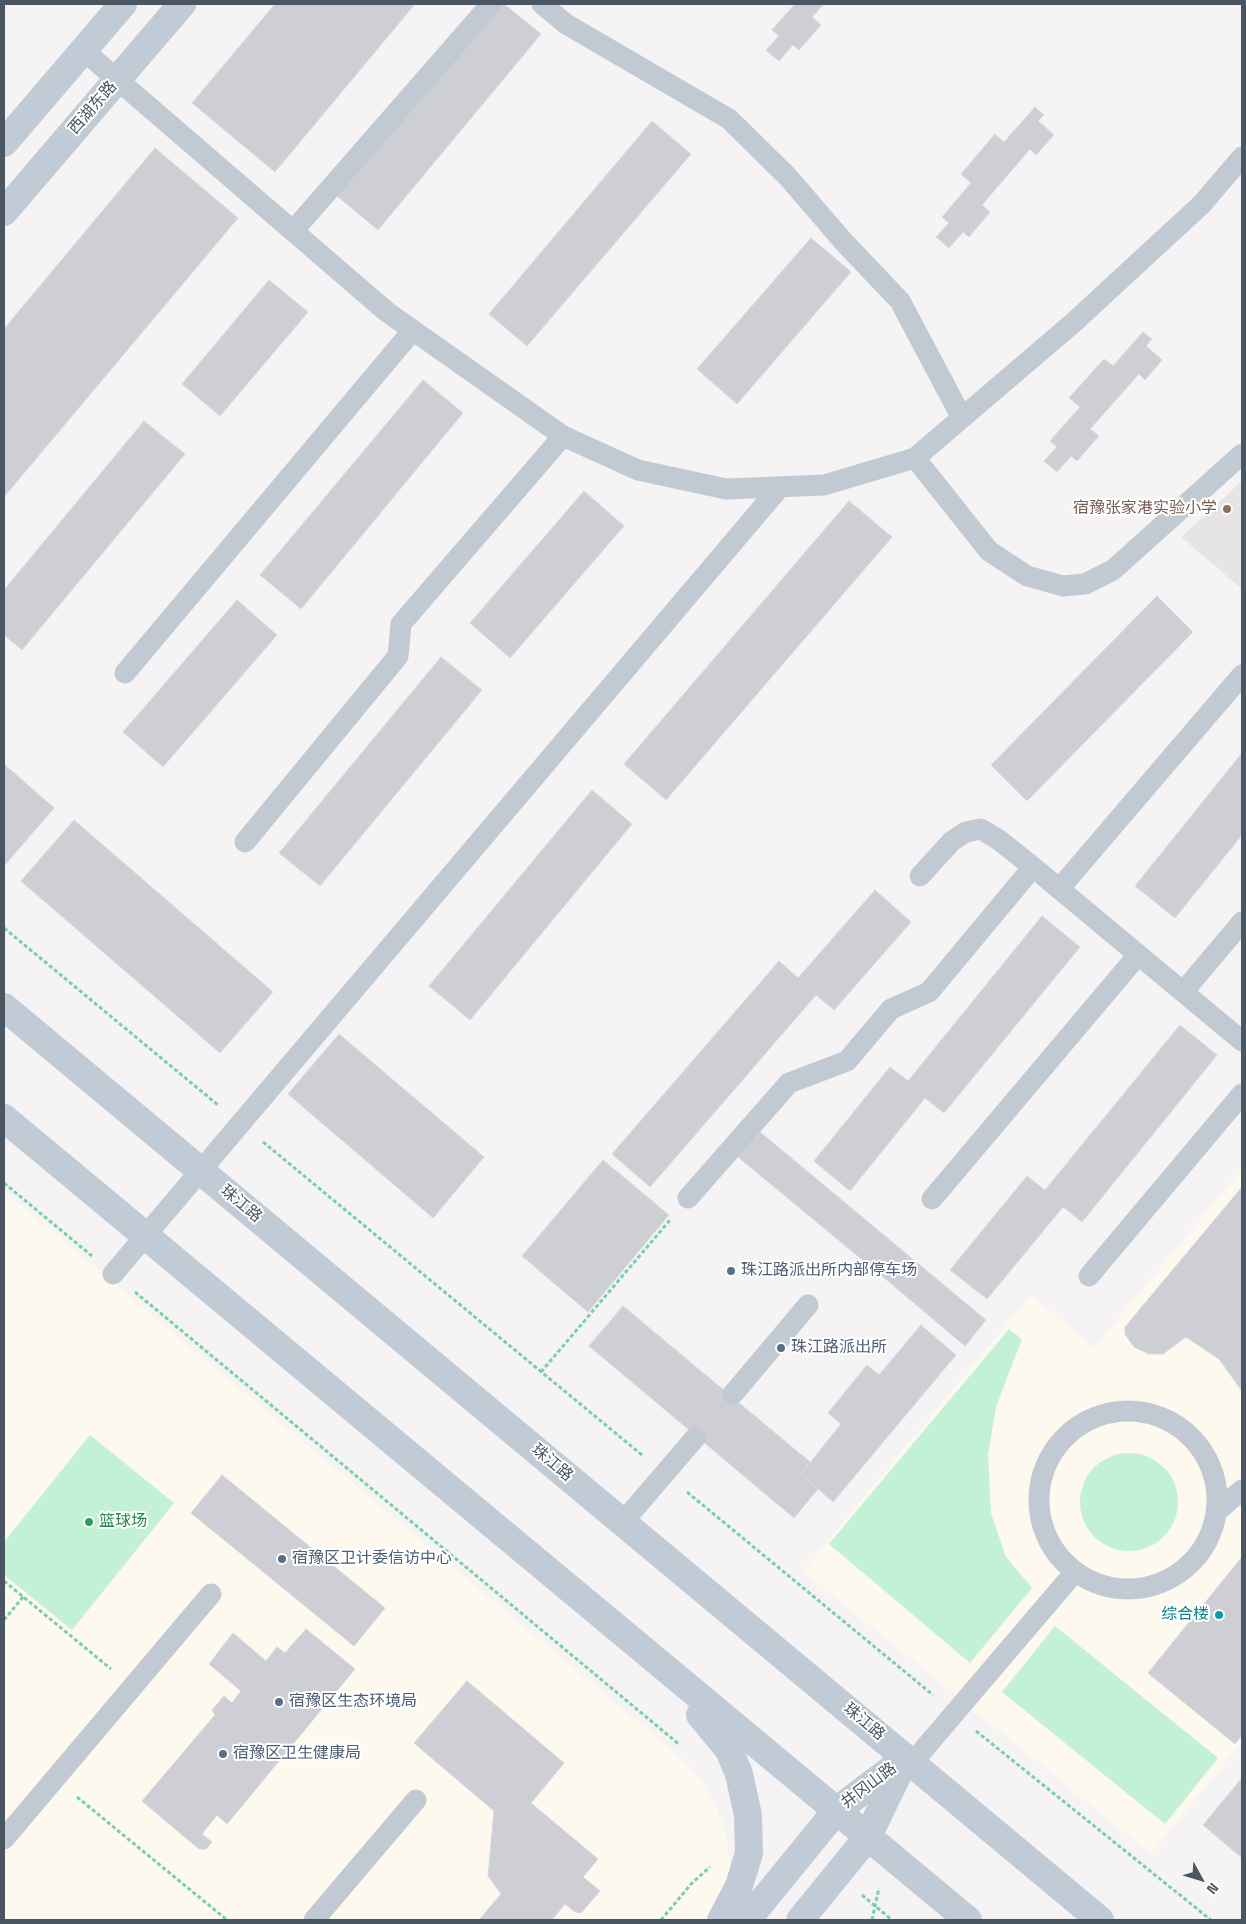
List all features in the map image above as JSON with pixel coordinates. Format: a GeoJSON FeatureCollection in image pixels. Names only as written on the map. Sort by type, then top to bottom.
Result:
{"type":"FeatureCollection","features":[{"type":"Feature","properties":{"kind":"street"},"geometry":{"type":"LineString","coordinates":[[4,143],[123,4]]}},
{"type":"Feature","properties":{"kind":"street","name":"西湖东路"},"geometry":{"type":"LineString","coordinates":[[4,212],[182,4]]}},
{"type":"Feature","properties":{"kind":"street","name":"珠江路"},"geometry":{"type":"LineString","coordinates":[[4,1007],[1100,1920]]}},
{"type":"Feature","properties":{"kind":"street"},"geometry":{"type":"LineString","coordinates":[[4,1118],[867,1838],[968,1920]]}},
{"type":"Feature","properties":{"kind":"street"},"geometry":{"type":"LineString","coordinates":[[660,1665],[729,1750],[739,1774],[748,1815],[749,1853],[739,1886],[721,1920]]}},
{"type":"Feature","properties":{"kind":"street","name":"井冈山路"},"geometry":{"type":"LineString","coordinates":[[747,1920],[836,1811],[909,1760]]}},
{"type":"Feature","properties":{"kind":"street","name":"井冈山路"},"geometry":{"type":"LineString","coordinates":[[800,1920],[867,1838],[909,1760]]}},
{"type":"Feature","properties":{"kind":"lane"},"geometry":{"type":"LineString","coordinates":[[293,231],[491,4]]}},
{"type":"Feature","properties":{"kind":"lane"},"geometry":{"type":"LineString","coordinates":[[542,4],[566,24],[729,119],[788,177],[843,241],[900,301],[962,418]]}},
{"type":"Feature","properties":{"kind":"lane"},"geometry":{"type":"LineString","coordinates":[[83,50],[387,312],[563,436],[638,470],[726,490],[824,485],[916,458],[1073,324],[1202,204],[1242,157]]}},
{"type":"Feature","properties":{"kind":"lane"},"geometry":{"type":"LineString","coordinates":[[125,673],[413,330]]}},
{"type":"Feature","properties":{"kind":"lane"},"geometry":{"type":"LineString","coordinates":[[245,842],[398,656],[401,624],[563,436]]}},
{"type":"Feature","properties":{"kind":"lane"},"geometry":{"type":"LineString","coordinates":[[916,458],[942,495],[988,551],[1027,576],[1063,586],[1085,584],[1113,570],[1242,454]]}},
{"type":"Feature","properties":{"kind":"lane"},"geometry":{"type":"LineString","coordinates":[[113,1274],[144,1235],[780,487]]}},
{"type":"Feature","properties":{"kind":"lane"},"geometry":{"type":"LineString","coordinates":[[1059,889],[1242,674]]}},
{"type":"Feature","properties":{"kind":"lane"},"geometry":{"type":"LineString","coordinates":[[920,876],[952,841],[966,832],[981,829],[999,840],[1033,867],[1242,1041]]}},
{"type":"Feature","properties":{"kind":"lane"},"geometry":{"type":"LineString","coordinates":[[688,1198],[789,1083],[847,1061],[891,1009],[929,992],[1033,867]]}},
{"type":"Feature","properties":{"kind":"lane"},"geometry":{"type":"LineString","coordinates":[[1183,992],[1242,922]]}},
{"type":"Feature","properties":{"kind":"lane"},"geometry":{"type":"LineString","coordinates":[[932,1198],[1138,955]]}},
{"type":"Feature","properties":{"kind":"lane"},"geometry":{"type":"LineString","coordinates":[[1089,1276],[1242,1094]]}},
{"type":"Feature","properties":{"kind":"lane"},"geometry":{"type":"LineString","coordinates":[[733,1394],[808,1305]]}},
{"type":"Feature","properties":{"kind":"lane"},"geometry":{"type":"LineString","coordinates":[[1136,1411],[1164,1418],[1187,1433],[1206,1456],[1216,1483],[1216,1512],[1210,1537],[1195,1559],[1174,1577],[1150,1587],[1124,1590],[1098,1585],[1074,1573],[1054,1552],[1042,1526],[1038,1497],[1044,1469],[1058,1444],[1080,1424],[1106,1413],[1136,1411]]}},
{"type":"Feature","properties":{"kind":"lane"},"geometry":{"type":"LineString","coordinates":[[624,1522],[696,1438]]}},
{"type":"Feature","properties":{"kind":"lane"},"geometry":{"type":"LineString","coordinates":[[1216,1512],[1242,1490]]}},
{"type":"Feature","properties":{"kind":"lane"},"geometry":{"type":"LineString","coordinates":[[909,1760],[954,1713],[1074,1573]]}},
{"type":"Feature","properties":{"kind":"lane"},"geometry":{"type":"LineString","coordinates":[[4,1839],[211,1594]]}},
{"type":"Feature","properties":{"kind":"lane"},"geometry":{"type":"LineString","coordinates":[[314,1920],[416,1800]]}},
{"type":"Feature","properties":{"kind":"path"},"geometry":{"type":"LineString","coordinates":[[4,928],[954,1713],[1212,1920]]}},
{"type":"Feature","properties":{"kind":"path"},"geometry":{"type":"LineString","coordinates":[[4,1182],[687,1750]]}},
{"type":"Feature","properties":{"kind":"path"},"geometry":{"type":"LineString","coordinates":[[541,1372],[688,1198]]}},
{"type":"Feature","properties":{"kind":"path"},"geometry":{"type":"LineString","coordinates":[[4,1581],[133,1687]]}},
{"type":"Feature","properties":{"kind":"path"},"geometry":{"type":"LineString","coordinates":[[4,1620],[23,1597]]}},
{"type":"Feature","properties":{"kind":"path"},"geometry":{"type":"LineString","coordinates":[[55,1779],[227,1920]]}},
{"type":"Feature","properties":{"kind":"path"},"geometry":{"type":"LineString","coordinates":[[837,1874],[892,1920]]}},
{"type":"Feature","properties":{"kind":"shaded area","name":"宿豫张家港实验小学"},"geometry":{"type":"Polygon","coordinates":[[[1242,481],[1242,589],[1181,537],[1242,481]]]}},
{"type":"Feature","properties":{"kind":"shaded area"},"geometry":{"type":"Polygon","coordinates":[[[1241,1170],[1242,1742],[1151,1854],[803,1571],[1031,1295],[1094,1348],[1241,1170]]]}},
{"type":"Feature","properties":{"kind":"shaded area"},"geometry":{"type":"Polygon","coordinates":[[[4,1191],[681,1758],[703,1782],[717,1808],[726,1834],[730,1865],[727,1894],[712,1920],[4,1920],[4,1191]]]}},
{"type":"Feature","properties":{"kind":"green space"},"geometry":{"type":"Polygon","coordinates":[[[1009,1329],[1022,1339],[996,1407],[988,1455],[991,1513],[1006,1557],[1032,1588],[970,1663],[829,1544],[1009,1329]]]}},
{"type":"Feature","properties":{"kind":"green space","name":"篮球场"},"geometry":{"type":"Polygon","coordinates":[[[90,1435],[174,1503],[72,1630],[4,1575],[4,1542],[90,1435]]]}},
{"type":"Feature","properties":{"kind":"green space"},"geometry":{"type":"Polygon","coordinates":[[[1129,1453],[1139,1454],[1156,1461],[1170,1475],[1177,1492],[1177,1512],[1170,1529],[1156,1543],[1139,1550],[1129,1551],[1119,1550],[1102,1543],[1088,1529],[1081,1512],[1080,1502],[1081,1492],[1088,1475],[1102,1461],[1119,1454],[1129,1453]]]}},
{"type":"Feature","properties":{"kind":"green space"},"geometry":{"type":"Polygon","coordinates":[[[1055,1626],[1218,1758],[1165,1824],[1002,1692],[1055,1626]]]}},
{"type":"Feature","properties":{"kind":"building"},"geometry":{"type":"Polygon","coordinates":[[[275,4],[415,4],[275,172],[192,103],[275,4]]]}},
{"type":"Feature","properties":{"kind":"building"},"geometry":{"type":"Polygon","coordinates":[[[497,4],[504,4],[541,34],[378,230],[337,196],[497,4]]]}},
{"type":"Feature","properties":{"kind":"building"},"geometry":{"type":"Polygon","coordinates":[[[795,4],[824,4],[812,17],[821,25],[799,50],[793,45],[779,61],[766,50],[779,36],[772,30],[795,4]]]}},
{"type":"Feature","properties":{"kind":"building"},"geometry":{"type":"Polygon","coordinates":[[[1035,107],[1044,115],[1038,121],[1054,135],[1036,155],[1030,149],[982,205],[990,212],[969,237],[963,232],[949,248],[936,237],[949,223],[942,217],[971,183],[961,174],[995,134],[1004,142],[1035,107]]]}},
{"type":"Feature","properties":{"kind":"building"},"geometry":{"type":"Polygon","coordinates":[[[652,121],[691,154],[527,346],[489,314],[652,121]]]}},
{"type":"Feature","properties":{"kind":"building"},"geometry":{"type":"Polygon","coordinates":[[[155,148],[238,218],[4,497],[4,329],[155,148]]]}},
{"type":"Feature","properties":{"kind":"building"},"geometry":{"type":"Polygon","coordinates":[[[811,238],[851,272],[737,404],[697,369],[811,238]]]}},
{"type":"Feature","properties":{"kind":"building"},"geometry":{"type":"Polygon","coordinates":[[[269,280],[308,312],[220,416],[182,384],[269,280]]]}},
{"type":"Feature","properties":{"kind":"building"},"geometry":{"type":"Polygon","coordinates":[[[1143,332],[1152,339],[1146,346],[1162,360],[1145,380],[1139,374],[1090,429],[1099,436],[1077,461],[1071,456],[1057,472],[1044,461],[1057,447],[1050,441],[1080,407],[1069,398],[1104,359],[1113,366],[1143,332]]]}},
{"type":"Feature","properties":{"kind":"building"},"geometry":{"type":"Polygon","coordinates":[[[423,380],[463,413],[301,609],[260,575],[423,380]]]}},
{"type":"Feature","properties":{"kind":"building"},"geometry":{"type":"Polygon","coordinates":[[[144,421],[185,454],[22,650],[4,635],[4,590],[144,421]]]}},
{"type":"Feature","properties":{"kind":"building"},"geometry":{"type":"Polygon","coordinates":[[[584,491],[624,526],[510,658],[470,623],[584,491]]]}},
{"type":"Feature","properties":{"kind":"building"},"geometry":{"type":"Polygon","coordinates":[[[849,501],[892,537],[666,800],[624,764],[849,501]]]}},
{"type":"Feature","properties":{"kind":"building"},"geometry":{"type":"Polygon","coordinates":[[[1157,596],[1193,632],[1027,801],[991,765],[1157,596]]]}},
{"type":"Feature","properties":{"kind":"building"},"geometry":{"type":"Polygon","coordinates":[[[237,600],[277,635],[163,767],[123,732],[237,600]]]}},
{"type":"Feature","properties":{"kind":"building"},"geometry":{"type":"Polygon","coordinates":[[[441,657],[482,690],[320,886],[279,853],[441,657]]]}},
{"type":"Feature","properties":{"kind":"building"},"geometry":{"type":"Polygon","coordinates":[[[1242,753],[1242,835],[1175,918],[1135,886],[1242,753]]]}},
{"type":"Feature","properties":{"kind":"building"},"geometry":{"type":"Polygon","coordinates":[[[4,764],[54,808],[4,866],[4,764]]]}},
{"type":"Feature","properties":{"kind":"building"},"geometry":{"type":"Polygon","coordinates":[[[592,790],[632,824],[470,1020],[429,986],[592,790]]]}},
{"type":"Feature","properties":{"kind":"building"},"geometry":{"type":"Polygon","coordinates":[[[74,820],[273,992],[220,1053],[21,881],[74,820]]]}},
{"type":"Feature","properties":{"kind":"building"},"geometry":{"type":"Polygon","coordinates":[[[875,890],[911,922],[834,1010],[816,995],[650,1187],[612,1154],[779,961],[798,978],[875,890]]]}},
{"type":"Feature","properties":{"kind":"building"},"geometry":{"type":"Polygon","coordinates":[[[1042,916],[1080,947],[944,1113],[925,1098],[850,1191],[814,1161],[890,1067],[908,1081],[1042,916]]]}},
{"type":"Feature","properties":{"kind":"building"},"geometry":{"type":"Polygon","coordinates":[[[1180,1025],[1217,1055],[1082,1222],[1063,1207],[987,1299],[950,1270],[1027,1176],[1045,1190],[1180,1025]]]}},
{"type":"Feature","properties":{"kind":"building"},"geometry":{"type":"Polygon","coordinates":[[[339,1034],[484,1157],[433,1218],[288,1094],[339,1034]]]}},
{"type":"Feature","properties":{"kind":"building"},"geometry":{"type":"Polygon","coordinates":[[[760,1132],[909,1256],[888,1281],[738,1157],[760,1132]]]}},
{"type":"Feature","properties":{"kind":"building"},"geometry":{"type":"Polygon","coordinates":[[[603,1160],[669,1215],[588,1312],[522,1256],[603,1160]]]}},
{"type":"Feature","properties":{"kind":"building"},"geometry":{"type":"Polygon","coordinates":[[[1242,1187],[1242,1391],[1219,1359],[1186,1337],[1163,1354],[1149,1354],[1134,1347],[1125,1334],[1125,1327],[1242,1187]]]}},
{"type":"Feature","properties":{"kind":"building"},"geometry":{"type":"Polygon","coordinates":[[[909,1256],[986,1320],[965,1346],[888,1281],[909,1256]]]}},
{"type":"Feature","properties":{"kind":"building"},"geometry":{"type":"Polygon","coordinates":[[[623,1306],[810,1462],[801,1474],[818,1489],[794,1518],[589,1346],[623,1306]]]}},
{"type":"Feature","properties":{"kind":"building"},"geometry":{"type":"Polygon","coordinates":[[[921,1325],[956,1355],[833,1502],[801,1474],[841,1424],[828,1413],[867,1365],[879,1375],[921,1325]]]}},
{"type":"Feature","properties":{"kind":"building"},"geometry":{"type":"Polygon","coordinates":[[[222,1475],[385,1608],[354,1646],[191,1513],[222,1475]]]}},
{"type":"Feature","properties":{"kind":"building","name":"综合楼"},"geometry":{"type":"Polygon","coordinates":[[[1242,1557],[1242,1735],[1235,1744],[1148,1673],[1242,1557]]]}},
{"type":"Feature","properties":{"kind":"building"},"geometry":{"type":"Polygon","coordinates":[[[306,1629],[355,1669],[227,1824],[217,1815],[202,1834],[212,1842],[206,1849],[199,1849],[142,1801],[215,1715],[212,1710],[224,1696],[232,1703],[241,1691],[209,1664],[233,1633],[266,1661],[277,1647],[285,1653],[306,1629]]]}},
{"type":"Feature","properties":{"kind":"building"},"geometry":{"type":"Polygon","coordinates":[[[467,1681],[564,1763],[531,1803],[598,1859],[583,1877],[600,1891],[581,1913],[575,1912],[565,1904],[552,1920],[479,1920],[501,1894],[488,1876],[494,1811],[414,1743],[467,1681]]]}},
{"type":"Feature","properties":{"kind":"building"},"geometry":{"type":"Polygon","coordinates":[[[1242,1778],[1242,1858],[1203,1825],[1242,1778]]]}},
{"type":"Feature","properties":{"kind":"place","name":"宿豫张家港实验小学"},"geometry":{"type":"Point","coordinates":[1227,509]}},
{"type":"Feature","properties":{"kind":"place","name":"珠江路派出所内部停车场"},"geometry":{"type":"Point","coordinates":[731,1271]}},
{"type":"Feature","properties":{"kind":"place","name":"珠江路派出所"},"geometry":{"type":"Point","coordinates":[781,1348]}},
{"type":"Feature","properties":{"kind":"place","name":"篮球场"},"geometry":{"type":"Point","coordinates":[89,1522]}},
{"type":"Feature","properties":{"kind":"place","name":"宿豫区卫计委信访中心"},"geometry":{"type":"Point","coordinates":[282,1559]}},
{"type":"Feature","properties":{"kind":"place","name":"综合楼"},"geometry":{"type":"Point","coordinates":[1219,1615]}},
{"type":"Feature","properties":{"kind":"place","name":"宿豫区生态环境局"},"geometry":{"type":"Point","coordinates":[279,1702]}},
{"type":"Feature","properties":{"kind":"place","name":"宿豫区卫生健康局"},"geometry":{"type":"Point","coordinates":[223,1754]}}]}
